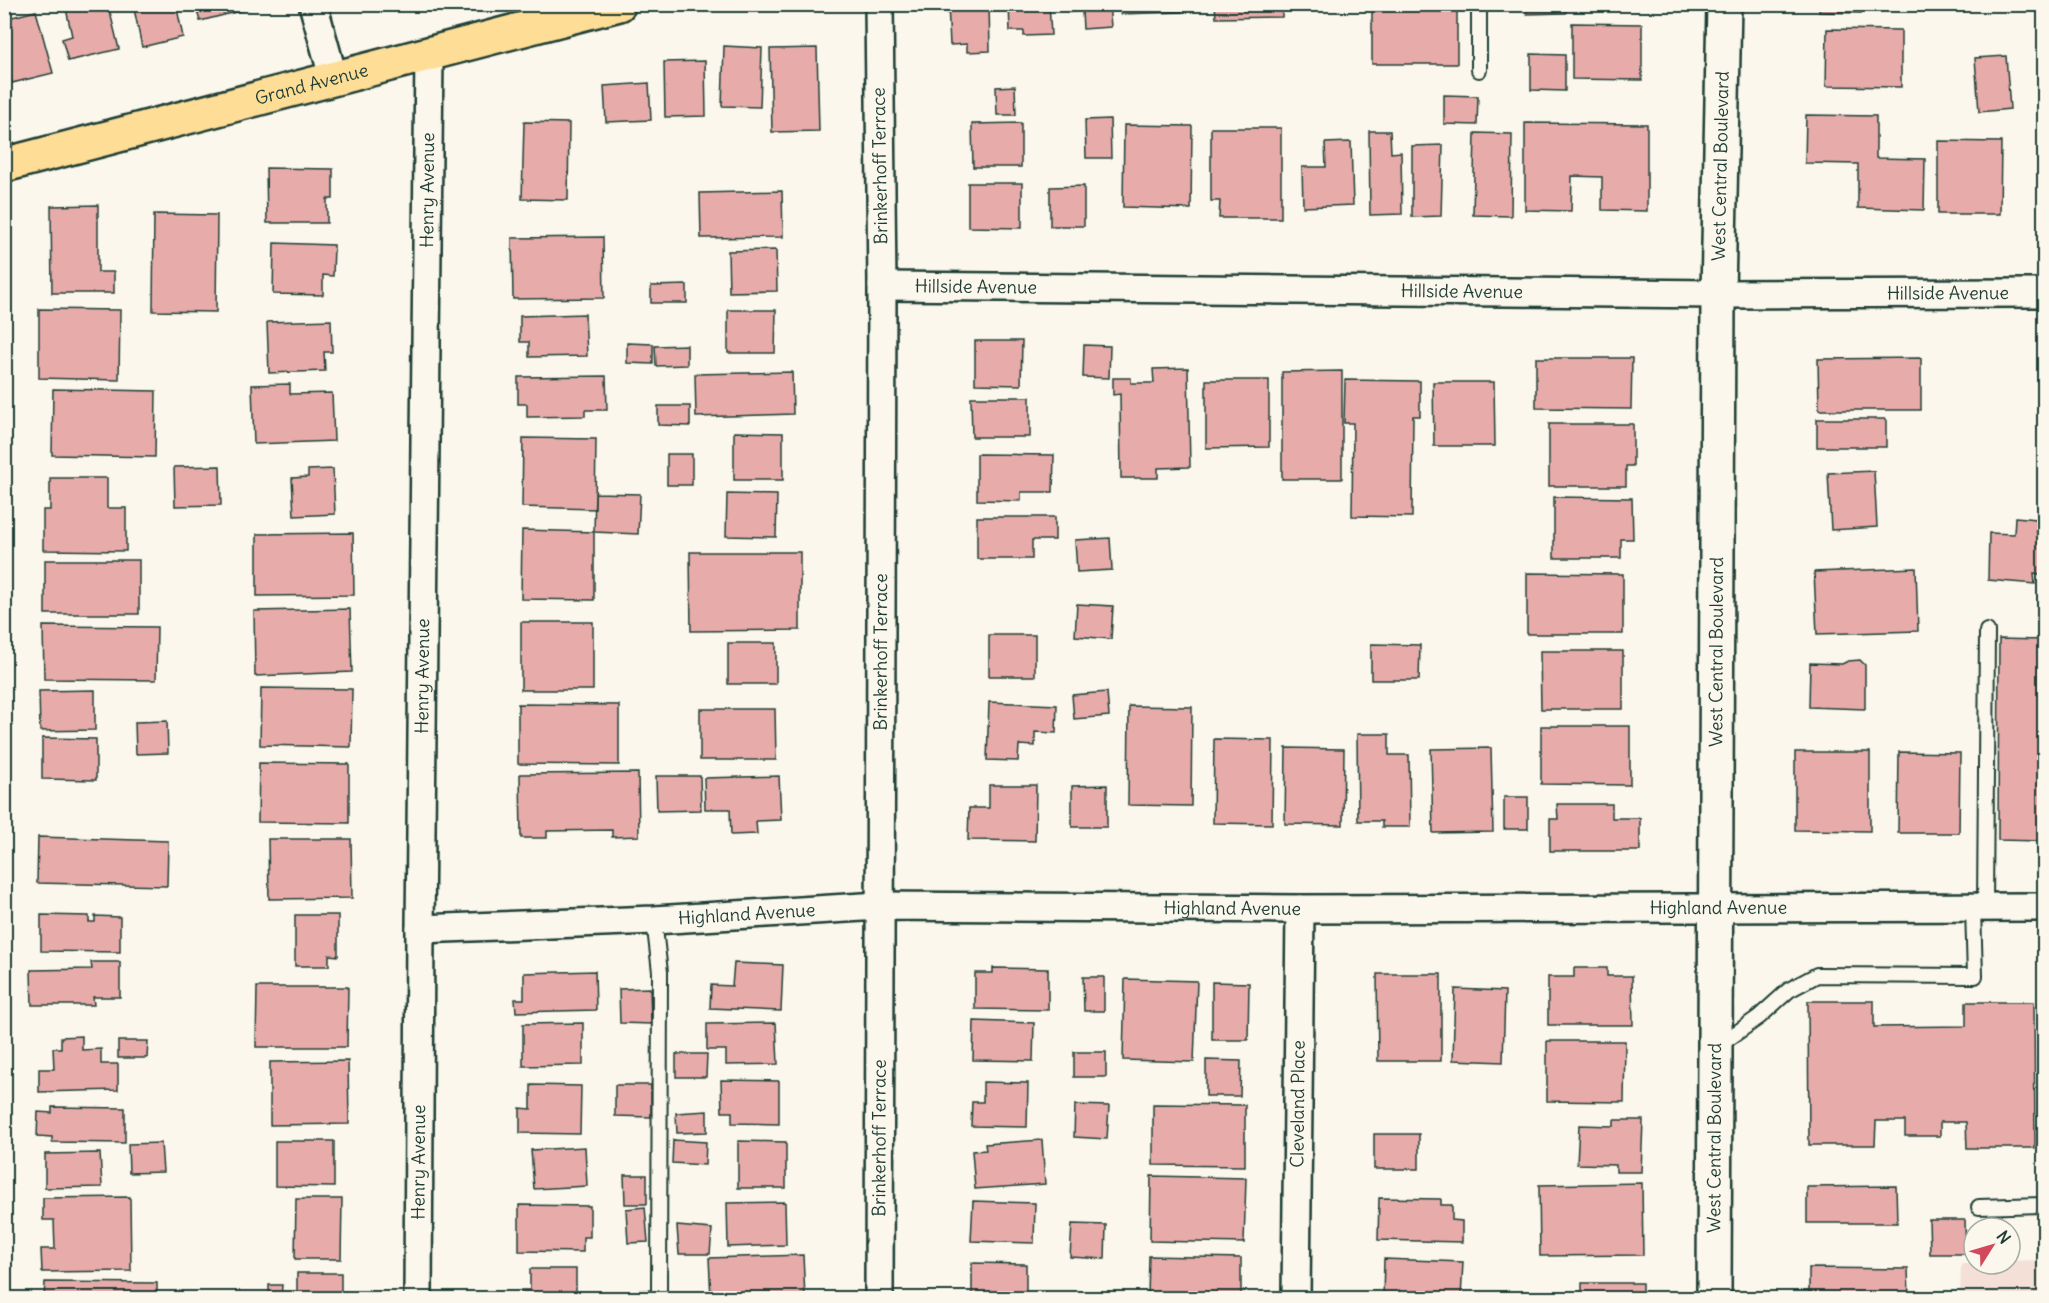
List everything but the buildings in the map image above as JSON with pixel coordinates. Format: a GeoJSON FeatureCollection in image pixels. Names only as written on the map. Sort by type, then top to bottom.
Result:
{"type":"FeatureCollection","features":[{"type":"Feature","properties":{"kind":"main road","name":"Grand Avenue"},"geometry":{"type":"LineString","coordinates":[[4,165],[618,4]]}},
{"type":"Feature","properties":{"kind":"main road","name":"West Central Boulevard"},"geometry":{"type":"LineString","coordinates":[[1714,1299],[1719,294],[1724,4]]}},
{"type":"Feature","properties":{"kind":"street"},"geometry":{"type":"LineString","coordinates":[[313,4],[334,80]]}},
{"type":"Feature","properties":{"kind":"street","name":"Brinkerhoff Terrace"},"geometry":{"type":"LineString","coordinates":[[879,4],[882,286],[879,1299]]}},
{"type":"Feature","properties":{"kind":"street","name":"Henry Avenue"},"geometry":{"type":"LineString","coordinates":[[418,1299],[429,54]]}},
{"type":"Feature","properties":{"kind":"street","name":"Hillside Avenue"},"geometry":{"type":"LineString","coordinates":[[882,286],[1719,294],[2044,293]]}},
{"type":"Feature","properties":{"kind":"street","name":"Highland Avenue"},"geometry":{"type":"LineString","coordinates":[[420,929],[654,920],[879,906],[1300,909],[2044,907]]}},
{"type":"Feature","properties":{"kind":"street","name":"Cleveland Place"},"geometry":{"type":"LineString","coordinates":[[1296,1299],[1300,909]]}},
{"type":"Feature","properties":{"kind":"lane"},"geometry":{"type":"LineString","coordinates":[[1479,4],[1479,70]]}},
{"type":"Feature","properties":{"kind":"lane"},"geometry":{"type":"LineString","coordinates":[[1716,1047],[1759,1017],[1790,990],[1817,975],[1975,976],[1988,631]]}},
{"type":"Feature","properties":{"kind":"lane"},"geometry":{"type":"LineString","coordinates":[[654,920],[660,972],[659,1299]]}},
{"type":"Feature","properties":{"kind":"lane"},"geometry":{"type":"LineString","coordinates":[[1979,1207],[2044,1205]]}},
{"type":"Feature","properties":{"kind":"shaded area"},"geometry":{"type":"Polygon","coordinates":[[[2044,1260],[2044,1298],[1960,1298],[1961,1264],[1962,1276],[2022,1276],[2022,1261],[2044,1260]]]}}]}
